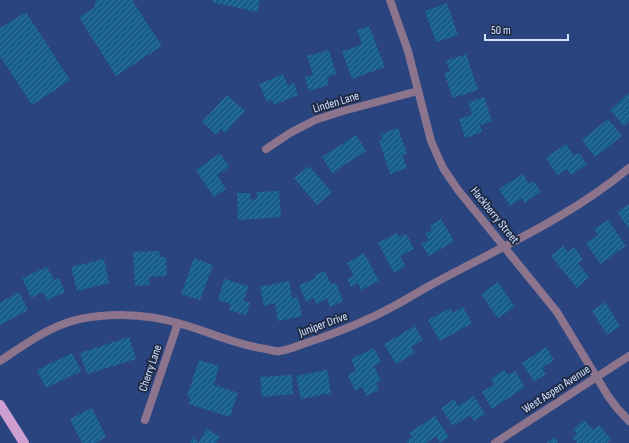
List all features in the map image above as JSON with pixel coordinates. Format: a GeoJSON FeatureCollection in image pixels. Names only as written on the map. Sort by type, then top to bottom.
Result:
{"type":"FeatureCollection","features":[{"type":"Feature","properties":{"kind":"main road"},"geometry":{"type":"LineString","coordinates":[[0,405],[24,443]]}},
{"type":"Feature","properties":{"kind":"street","name":"Hackberry Street"},"geometry":{"type":"LineString","coordinates":[[390,0],[408,51],[431,141],[443,168],[458,190],[505,246],[557,312],[596,377],[617,408],[629,421]]}},
{"type":"Feature","properties":{"kind":"street","name":"Linden Lane"},"geometry":{"type":"LineString","coordinates":[[266,149],[290,133],[315,120],[418,91]]}},
{"type":"Feature","properties":{"kind":"street","name":"Juniper Drive"},"geometry":{"type":"LineString","coordinates":[[0,361],[42,334],[65,323],[84,318],[114,315],[137,315],[160,318],[230,340],[260,348],[280,351],[326,336],[396,306],[428,286],[505,246],[576,206],[629,168]]}},
{"type":"Feature","properties":{"kind":"street","name":"Cherry Lane"},"geometry":{"type":"LineString","coordinates":[[145,420],[178,323]]}},
{"type":"Feature","properties":{"kind":"street","name":"West Aspen Avenue"},"geometry":{"type":"LineString","coordinates":[[495,443],[629,356]]}},
{"type":"Feature","properties":{"kind":"building"},"geometry":{"type":"Polygon","coordinates":[[[96,0],[132,0],[162,46],[116,76],[79,17],[94,8],[96,0]]]}},
{"type":"Feature","properties":{"kind":"building"},"geometry":{"type":"Polygon","coordinates":[[[213,0],[260,0],[257,12],[212,2],[213,0]]]}},
{"type":"Feature","properties":{"kind":"building"},"geometry":{"type":"Polygon","coordinates":[[[447,3],[458,35],[436,42],[425,11],[447,3]]]}},
{"type":"Feature","properties":{"kind":"building"},"geometry":{"type":"Polygon","coordinates":[[[26,12],[70,80],[32,105],[0,56],[0,28],[26,12]]]}},
{"type":"Feature","properties":{"kind":"building"},"geometry":{"type":"Polygon","coordinates":[[[369,26],[385,67],[352,79],[342,52],[362,44],[357,30],[369,26]]]}},
{"type":"Feature","properties":{"kind":"building"},"geometry":{"type":"Polygon","coordinates":[[[329,50],[336,74],[327,77],[329,85],[309,91],[305,77],[313,75],[307,56],[329,50]]]}},
{"type":"Feature","properties":{"kind":"building"},"geometry":{"type":"Polygon","coordinates":[[[466,54],[478,90],[453,98],[444,73],[450,71],[446,61],[466,54]]]}},
{"type":"Feature","properties":{"kind":"building"},"geometry":{"type":"Polygon","coordinates":[[[283,74],[288,86],[294,83],[298,95],[274,105],[272,100],[267,102],[259,84],[283,74]]]}},
{"type":"Feature","properties":{"kind":"building"},"geometry":{"type":"Polygon","coordinates":[[[629,93],[629,121],[624,126],[610,110],[629,93]]]}},
{"type":"Feature","properties":{"kind":"building"},"geometry":{"type":"Polygon","coordinates":[[[227,95],[245,111],[225,133],[221,129],[216,135],[202,122],[227,95]]]}},
{"type":"Feature","properties":{"kind":"building"},"geometry":{"type":"Polygon","coordinates":[[[484,97],[492,121],[480,125],[482,132],[465,138],[459,119],[472,115],[468,102],[484,97]]]}},
{"type":"Feature","properties":{"kind":"building"},"geometry":{"type":"Polygon","coordinates":[[[608,119],[622,136],[595,157],[582,140],[608,119]]]}},
{"type":"Feature","properties":{"kind":"building"},"geometry":{"type":"Polygon","coordinates":[[[398,128],[407,154],[402,155],[407,168],[390,174],[379,141],[383,140],[381,134],[398,128]]]}},
{"type":"Feature","properties":{"kind":"building"},"geometry":{"type":"Polygon","coordinates":[[[356,135],[366,151],[332,173],[322,157],[356,135]]]}},
{"type":"Feature","properties":{"kind":"building"},"geometry":{"type":"Polygon","coordinates":[[[566,144],[574,156],[579,153],[587,164],[571,175],[567,169],[557,175],[546,158],[566,144]]]}},
{"type":"Feature","properties":{"kind":"building"},"geometry":{"type":"Polygon","coordinates":[[[220,153],[229,167],[217,175],[226,189],[214,197],[196,170],[220,153]]]}},
{"type":"Feature","properties":{"kind":"building"},"geometry":{"type":"Polygon","coordinates":[[[309,166],[332,192],[317,205],[294,178],[309,166]]]}},
{"type":"Feature","properties":{"kind":"building"},"geometry":{"type":"Polygon","coordinates":[[[523,174],[529,184],[534,181],[541,192],[524,203],[522,198],[510,206],[499,189],[523,174]]]}},
{"type":"Feature","properties":{"kind":"building"},"geometry":{"type":"Polygon","coordinates":[[[279,191],[281,217],[238,220],[237,193],[250,193],[250,199],[257,199],[257,192],[279,191]]]}},
{"type":"Feature","properties":{"kind":"building"},"geometry":{"type":"Polygon","coordinates":[[[629,204],[629,229],[617,212],[629,204]]]}},
{"type":"Feature","properties":{"kind":"building"},"geometry":{"type":"Polygon","coordinates":[[[441,219],[454,241],[429,256],[421,244],[429,240],[425,234],[432,230],[430,226],[441,219]]]}},
{"type":"Feature","properties":{"kind":"building"},"geometry":{"type":"Polygon","coordinates":[[[608,220],[626,246],[600,264],[586,243],[598,235],[594,229],[608,220]]]}},
{"type":"Feature","properties":{"kind":"building"},"geometry":{"type":"Polygon","coordinates":[[[397,233],[399,237],[406,234],[414,249],[400,256],[406,266],[394,273],[378,243],[397,233]]]}},
{"type":"Feature","properties":{"kind":"building"},"geometry":{"type":"Polygon","coordinates":[[[563,246],[568,252],[574,247],[583,259],[578,263],[589,277],[577,288],[551,256],[563,246]]]}},
{"type":"Feature","properties":{"kind":"building"},"geometry":{"type":"Polygon","coordinates":[[[159,251],[160,257],[166,257],[167,276],[149,277],[150,285],[135,286],[133,252],[159,251]]]}},
{"type":"Feature","properties":{"kind":"building"},"geometry":{"type":"Polygon","coordinates":[[[364,253],[379,281],[361,290],[358,283],[351,287],[347,279],[354,276],[347,263],[364,253]]]}},
{"type":"Feature","properties":{"kind":"building"},"geometry":{"type":"Polygon","coordinates":[[[194,258],[213,265],[200,300],[181,294],[194,258]]]}},
{"type":"Feature","properties":{"kind":"building"},"geometry":{"type":"Polygon","coordinates":[[[104,259],[109,283],[77,291],[71,267],[104,259]]]}},
{"type":"Feature","properties":{"kind":"building"},"geometry":{"type":"Polygon","coordinates":[[[47,267],[54,280],[59,278],[65,292],[47,300],[43,292],[31,298],[22,278],[47,267]]]}},
{"type":"Feature","properties":{"kind":"building"},"geometry":{"type":"Polygon","coordinates":[[[325,271],[331,284],[336,283],[343,301],[330,307],[327,299],[316,304],[314,298],[306,302],[299,285],[316,278],[315,275],[325,271]]]}},
{"type":"Feature","properties":{"kind":"building"},"geometry":{"type":"Polygon","coordinates":[[[224,279],[248,286],[244,301],[250,303],[246,315],[229,310],[231,304],[218,300],[224,279]]]}},
{"type":"Feature","properties":{"kind":"building"},"geometry":{"type":"Polygon","coordinates":[[[289,281],[292,298],[298,297],[302,316],[278,321],[275,303],[264,306],[260,287],[289,281]]]}},
{"type":"Feature","properties":{"kind":"building"},"geometry":{"type":"Polygon","coordinates":[[[498,282],[515,307],[498,318],[481,294],[498,282]]]}},
{"type":"Feature","properties":{"kind":"building"},"geometry":{"type":"Polygon","coordinates":[[[19,292],[28,310],[0,325],[0,303],[19,292]]]}},
{"type":"Feature","properties":{"kind":"building"},"geometry":{"type":"Polygon","coordinates":[[[605,302],[620,326],[607,335],[592,311],[605,302]]]}},
{"type":"Feature","properties":{"kind":"building"},"geometry":{"type":"Polygon","coordinates":[[[463,307],[472,323],[440,341],[428,320],[450,308],[453,313],[463,307]]]}},
{"type":"Feature","properties":{"kind":"building"},"geometry":{"type":"Polygon","coordinates":[[[415,326],[423,340],[411,347],[415,353],[396,364],[384,344],[415,326]]]}},
{"type":"Feature","properties":{"kind":"building"},"geometry":{"type":"Polygon","coordinates":[[[129,337],[136,359],[87,374],[80,353],[129,337]]]}},
{"type":"Feature","properties":{"kind":"building"},"geometry":{"type":"Polygon","coordinates":[[[546,347],[554,360],[542,368],[546,374],[534,382],[522,363],[546,347]]]}},
{"type":"Feature","properties":{"kind":"building"},"geometry":{"type":"Polygon","coordinates":[[[374,348],[381,362],[374,366],[381,381],[376,383],[379,390],[366,396],[362,387],[355,391],[348,375],[356,371],[351,359],[374,348]]]}},
{"type":"Feature","properties":{"kind":"building"},"geometry":{"type":"Polygon","coordinates":[[[72,353],[81,371],[46,388],[37,370],[72,353]]]}},
{"type":"Feature","properties":{"kind":"building"},"geometry":{"type":"Polygon","coordinates":[[[199,360],[219,366],[214,385],[238,393],[230,417],[189,404],[190,398],[187,396],[199,360]]]}},
{"type":"Feature","properties":{"kind":"building"},"geometry":{"type":"Polygon","coordinates":[[[327,370],[331,393],[301,399],[296,376],[327,370]]]}},
{"type":"Feature","properties":{"kind":"building"},"geometry":{"type":"Polygon","coordinates":[[[504,370],[508,375],[515,371],[525,387],[492,409],[482,392],[494,384],[491,379],[504,370]]]}},
{"type":"Feature","properties":{"kind":"building"},"geometry":{"type":"Polygon","coordinates":[[[292,375],[293,394],[262,397],[260,377],[292,375]]]}},
{"type":"Feature","properties":{"kind":"building"},"geometry":{"type":"Polygon","coordinates":[[[474,396],[485,414],[474,421],[470,415],[453,426],[441,408],[454,399],[458,406],[474,396]]]}},
{"type":"Feature","properties":{"kind":"building"},"geometry":{"type":"Polygon","coordinates":[[[92,408],[106,437],[95,443],[82,443],[70,419],[92,408]]]}},
{"type":"Feature","properties":{"kind":"building"},"geometry":{"type":"Polygon","coordinates":[[[435,416],[449,437],[440,443],[436,436],[426,443],[408,443],[406,441],[412,437],[409,433],[435,416]]]}},
{"type":"Feature","properties":{"kind":"building"},"geometry":{"type":"Polygon","coordinates":[[[584,420],[593,430],[599,425],[611,439],[607,443],[577,443],[572,438],[577,434],[573,429],[584,420]]]}},
{"type":"Feature","properties":{"kind":"building"},"geometry":{"type":"Polygon","coordinates":[[[207,429],[220,437],[216,443],[190,443],[193,438],[199,442],[207,429]]]}},
{"type":"Feature","properties":{"kind":"building"},"geometry":{"type":"Polygon","coordinates":[[[555,437],[558,443],[546,443],[555,437]]]}}]}
